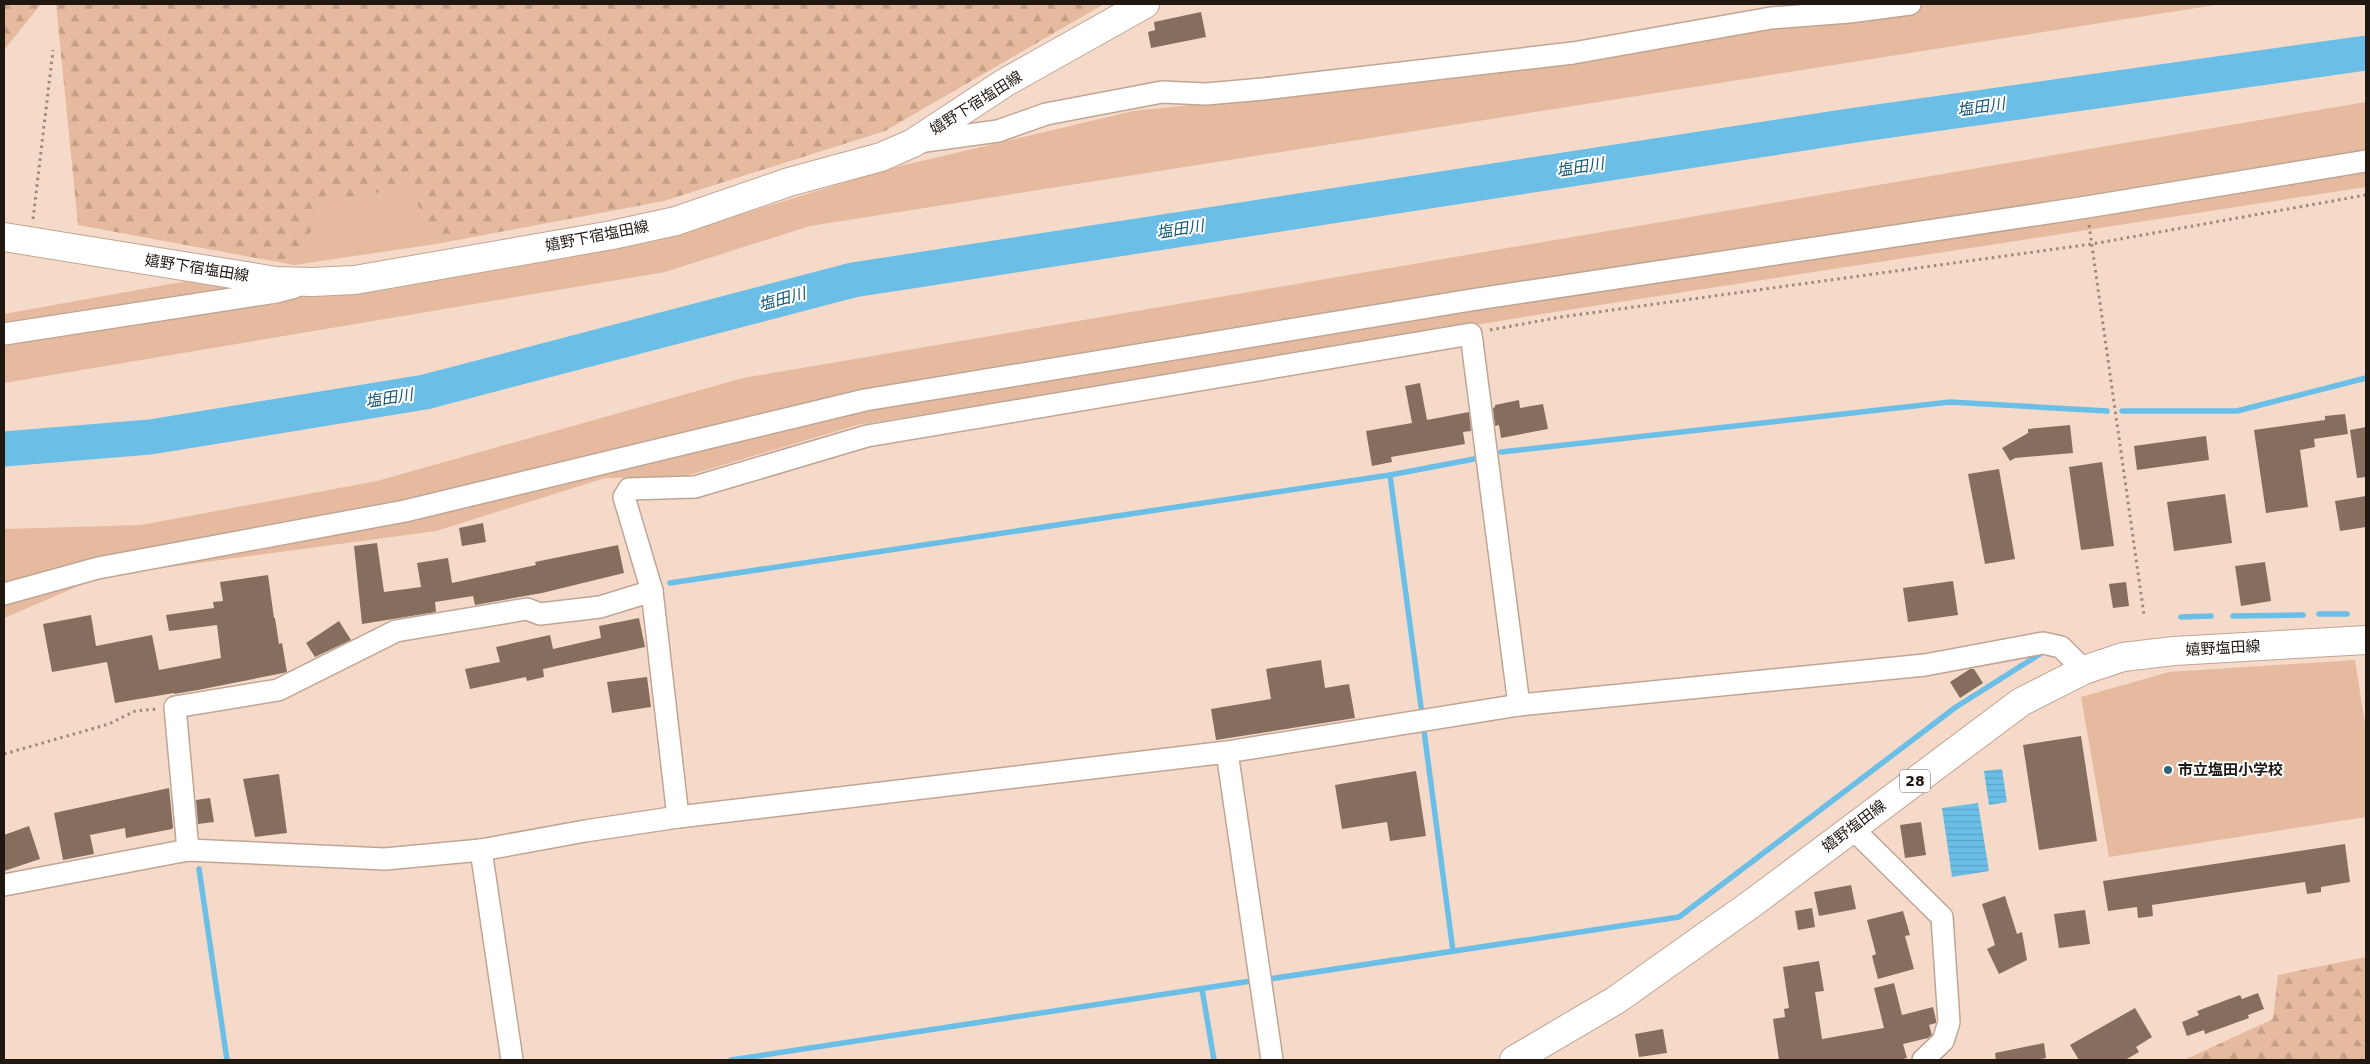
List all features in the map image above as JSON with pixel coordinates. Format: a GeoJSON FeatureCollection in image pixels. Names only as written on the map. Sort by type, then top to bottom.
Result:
{"type":"FeatureCollection","features":[{"type":"Feature","properties":{"kind":"main road","name":"嬉野下宿塩田線"},"geometry":{"type":"LineString","coordinates":[[4,237],[276,281],[312,282],[355,280],[612,235],[676,221],[788,182],[881,157],[913,143],[1006,82],[1145,4]]}},
{"type":"Feature","properties":{"kind":"main road","name":"嬉野塩田線"},"geometry":{"type":"LineString","coordinates":[[1514,1060],[1616,1000],[1754,902],[2021,702],[2084,670],[2122,657],[2165,652],[2366,640]]}},
{"type":"Feature","properties":{"kind":"street"},"geometry":{"type":"LineString","coordinates":[[913,143],[998,131],[1046,114],[1162,92],[1206,94],[1263,89],[1574,53],[1771,18],[1849,12],[1910,4]]}},
{"type":"Feature","properties":{"kind":"street"},"geometry":{"type":"LineString","coordinates":[[4,594],[98,568],[405,510],[864,400],[1470,300],[2087,207],[2366,161]]}},
{"type":"Feature","properties":{"kind":"street"},"geometry":{"type":"LineString","coordinates":[[4,334],[276,292],[312,282]]}},
{"type":"Feature","properties":{"kind":"street"},"geometry":{"type":"LineString","coordinates":[[678,817],[652,591],[624,497],[629,489],[695,487],[866,436],[1471,334],[1519,704]]}},
{"type":"Feature","properties":{"kind":"street"},"geometry":{"type":"LineString","coordinates":[[188,850],[175,707],[278,690],[396,631],[527,609],[540,614],[600,607],[652,591]]}},
{"type":"Feature","properties":{"kind":"street"},"geometry":{"type":"LineString","coordinates":[[4,886],[188,850],[385,859],[481,850],[585,831],[678,817],[1227,752],[1519,704],[1925,664],[2043,643],[2061,647],[2084,670]]}},
{"type":"Feature","properties":{"kind":"street"},"geometry":{"type":"LineString","coordinates":[[1227,752],[1272,1060]]}},
{"type":"Feature","properties":{"kind":"street"},"geometry":{"type":"LineString","coordinates":[[1852,828],[1942,917],[1949,1022],[1943,1041],[1923,1060]]}},
{"type":"Feature","properties":{"kind":"street"},"geometry":{"type":"LineString","coordinates":[[481,850],[512,1060]]}},
{"type":"Feature","properties":{"kind":"path"},"geometry":{"type":"LineString","coordinates":[[31,240],[53,50]]}},
{"type":"Feature","properties":{"kind":"path"},"geometry":{"type":"LineString","coordinates":[[1471,334],[1561,317],[2092,244],[2366,195]]}},
{"type":"Feature","properties":{"kind":"path"},"geometry":{"type":"LineString","coordinates":[[2092,244],[2144,615]]}},
{"type":"Feature","properties":{"kind":"path"},"geometry":{"type":"LineString","coordinates":[[4,754],[109,724],[135,711],[175,707]]}},
{"type":"Feature","properties":{"kind":"green space"},"geometry":{"type":"Polygon","coordinates":[[[4,4],[41,4],[4,50],[4,4]]]}},
{"type":"Feature","properties":{"kind":"green space"},"geometry":{"type":"Polygon","coordinates":[[[56,4],[1104,4],[885,131],[664,201],[436,244],[409,186],[325,204],[294,265],[78,225],[56,4]]]}},
{"type":"Feature","properties":{"kind":"green space"},"geometry":{"type":"Polygon","coordinates":[[[1852,4],[2222,4],[810,226],[665,272],[4,383],[4,314],[187,281],[305,294],[656,240],[892,168],[1133,111],[1230,101],[1262,77],[1575,48],[1852,4]]]}},
{"type":"Feature","properties":{"kind":"green space"},"geometry":{"type":"Polygon","coordinates":[[[2366,102],[2366,187],[1561,311],[857,425],[683,477],[605,478],[436,531],[102,576],[4,618],[4,529],[141,525],[377,481],[743,378],[2366,102]]]}},
{"type":"Feature","properties":{"kind":"green space"},"geometry":{"type":"Polygon","coordinates":[[[409,186],[436,244],[294,265],[325,204],[409,186]]]}},
{"type":"Feature","properties":{"kind":"green space"},"geometry":{"type":"Polygon","coordinates":[[[2355,660],[2366,730],[2366,817],[2109,857],[2081,697],[2169,672],[2355,660]]]}},
{"type":"Feature","properties":{"kind":"green space"},"geometry":{"type":"Polygon","coordinates":[[[2366,957],[2366,1060],[2184,1060],[2273,1019],[2278,975],[2366,957]]]}},
{"type":"Feature","properties":{"kind":"water"},"geometry":{"type":"Polygon","coordinates":[[[2002,769],[2007,802],[1989,805],[1984,771],[2002,769]]]}},
{"type":"Feature","properties":{"kind":"water"},"geometry":{"type":"Polygon","coordinates":[[[1978,803],[1989,871],[1952,877],[1942,808],[1978,803]]]}},
{"type":"Feature","properties":{"kind":"building"},"geometry":{"type":"Polygon","coordinates":[[[1201,12],[1206,37],[1151,48],[1148,32],[1155,30],[1154,22],[1201,12]]]}},
{"type":"Feature","properties":{"kind":"building"},"geometry":{"type":"Polygon","coordinates":[[[1420,383],[1427,420],[1469,412],[1471,431],[1463,432],[1465,444],[1391,457],[1392,462],[1372,466],[1366,431],[1412,423],[1405,386],[1420,383]]]}},
{"type":"Feature","properties":{"kind":"building"},"geometry":{"type":"Polygon","coordinates":[[[1519,400],[1520,408],[1543,404],[1548,429],[1501,438],[1499,425],[1495,426],[1493,408],[1495,405],[1519,400]]]}},
{"type":"Feature","properties":{"kind":"building"},"geometry":{"type":"Polygon","coordinates":[[[2345,414],[2348,434],[2314,439],[2315,447],[2300,450],[2308,507],[2266,513],[2254,430],[2325,420],[2325,416],[2345,414]]]}},
{"type":"Feature","properties":{"kind":"building"},"geometry":{"type":"Polygon","coordinates":[[[2070,425],[2073,453],[2015,458],[2010,461],[2002,448],[2028,433],[2028,429],[2070,425]]]}},
{"type":"Feature","properties":{"kind":"building"},"geometry":{"type":"Polygon","coordinates":[[[2366,427],[2366,477],[2357,478],[2350,430],[2366,427]]]}},
{"type":"Feature","properties":{"kind":"building"},"geometry":{"type":"Polygon","coordinates":[[[2206,436],[2209,460],[2137,470],[2134,446],[2206,436]]]}},
{"type":"Feature","properties":{"kind":"building"},"geometry":{"type":"Polygon","coordinates":[[[2102,462],[2114,546],[2081,550],[2069,467],[2102,462]]]}},
{"type":"Feature","properties":{"kind":"building"},"geometry":{"type":"Polygon","coordinates":[[[1999,469],[2015,559],[1985,564],[1968,474],[1999,469]]]}},
{"type":"Feature","properties":{"kind":"building"},"geometry":{"type":"Polygon","coordinates":[[[2225,494],[2232,543],[2174,551],[2167,502],[2225,494]]]}},
{"type":"Feature","properties":{"kind":"building"},"geometry":{"type":"Polygon","coordinates":[[[2366,496],[2366,527],[2340,531],[2335,501],[2366,496]]]}},
{"type":"Feature","properties":{"kind":"building"},"geometry":{"type":"Polygon","coordinates":[[[483,523],[486,542],[462,546],[459,528],[483,523]]]}},
{"type":"Feature","properties":{"kind":"building"},"geometry":{"type":"Polygon","coordinates":[[[377,543],[384,592],[421,587],[417,563],[448,558],[452,583],[536,565],[535,562],[618,545],[624,573],[542,593],[475,605],[473,596],[435,602],[436,612],[362,624],[354,546],[377,543]]]}},
{"type":"Feature","properties":{"kind":"building"},"geometry":{"type":"Polygon","coordinates":[[[2265,562],[2271,601],[2241,606],[2235,566],[2265,562]]]}},
{"type":"Feature","properties":{"kind":"building"},"geometry":{"type":"Polygon","coordinates":[[[268,575],[279,644],[282,643],[287,672],[198,690],[115,703],[107,662],[52,672],[43,624],[91,615],[96,646],[152,635],[159,670],[221,658],[217,625],[169,631],[166,615],[214,608],[213,602],[223,601],[220,582],[268,575]]]}},
{"type":"Feature","properties":{"kind":"building"},"geometry":{"type":"Polygon","coordinates":[[[1953,581],[1958,615],[1908,622],[1903,588],[1953,581]]]}},
{"type":"Feature","properties":{"kind":"building"},"geometry":{"type":"Polygon","coordinates":[[[2126,582],[2129,606],[2113,608],[2109,584],[2126,582]]]}},
{"type":"Feature","properties":{"kind":"building"},"geometry":{"type":"Polygon","coordinates":[[[639,618],[645,647],[543,669],[544,677],[527,681],[526,677],[470,689],[465,669],[500,662],[496,647],[550,635],[553,649],[601,638],[599,626],[639,618]]]}},
{"type":"Feature","properties":{"kind":"building"},"geometry":{"type":"Polygon","coordinates":[[[339,621],[351,640],[315,657],[306,643],[339,621]]]}},
{"type":"Feature","properties":{"kind":"building"},"geometry":{"type":"Polygon","coordinates":[[[1321,660],[1325,688],[1349,684],[1355,718],[1216,740],[1211,709],[1271,699],[1266,669],[1321,660]]]}},
{"type":"Feature","properties":{"kind":"building"},"geometry":{"type":"Polygon","coordinates":[[[1970,669],[1974,669],[1983,683],[1960,698],[1950,682],[1970,669]]]}},
{"type":"Feature","properties":{"kind":"building"},"geometry":{"type":"Polygon","coordinates":[[[647,677],[651,707],[612,713],[607,682],[647,677]]]}},
{"type":"Feature","properties":{"kind":"building"},"geometry":{"type":"Polygon","coordinates":[[[2081,736],[2097,841],[2039,850],[2023,745],[2081,736]]]}},
{"type":"Feature","properties":{"kind":"building"},"geometry":{"type":"Polygon","coordinates":[[[1416,771],[1426,836],[1390,841],[1387,822],[1342,829],[1335,785],[1416,771]]]}},
{"type":"Feature","properties":{"kind":"building"},"geometry":{"type":"Polygon","coordinates":[[[279,774],[287,833],[255,837],[243,779],[279,774]]]}},
{"type":"Feature","properties":{"kind":"building"},"geometry":{"type":"Polygon","coordinates":[[[169,788],[172,829],[126,838],[125,828],[90,835],[94,854],[63,860],[54,813],[169,788]]]}},
{"type":"Feature","properties":{"kind":"building"},"geometry":{"type":"Polygon","coordinates":[[[210,798],[214,822],[198,824],[196,800],[210,798]]]}},
{"type":"Feature","properties":{"kind":"building"},"geometry":{"type":"Polygon","coordinates":[[[1921,822],[1926,855],[1905,858],[1900,825],[1921,822]]]}},
{"type":"Feature","properties":{"kind":"building"},"geometry":{"type":"Polygon","coordinates":[[[29,826],[40,859],[4,871],[4,835],[29,826]]]}},
{"type":"Feature","properties":{"kind":"building"},"geometry":{"type":"Polygon","coordinates":[[[2345,844],[2350,882],[2321,887],[2321,892],[2307,894],[2305,882],[2152,905],[2153,916],[2138,918],[2137,907],[2108,911],[2103,881],[2345,844]]]}},
{"type":"Feature","properties":{"kind":"building"},"geometry":{"type":"Polygon","coordinates":[[[1851,885],[1856,909],[1819,916],[1814,892],[1851,885]]]}},
{"type":"Feature","properties":{"kind":"building"},"geometry":{"type":"Polygon","coordinates":[[[2005,896],[2017,934],[2022,932],[2027,960],[1999,974],[1987,949],[1995,945],[1982,904],[2005,896]]]}},
{"type":"Feature","properties":{"kind":"building"},"geometry":{"type":"Polygon","coordinates":[[[1812,908],[1815,927],[1798,930],[1795,911],[1812,908]]]}},
{"type":"Feature","properties":{"kind":"building"},"geometry":{"type":"Polygon","coordinates":[[[2085,910],[2090,944],[2059,948],[2054,914],[2085,910]]]}},
{"type":"Feature","properties":{"kind":"building"},"geometry":{"type":"Polygon","coordinates":[[[1903,911],[1910,935],[1905,936],[1914,969],[1878,979],[1872,956],[1876,954],[1867,920],[1903,911]]]}},
{"type":"Feature","properties":{"kind":"building"},"geometry":{"type":"Polygon","coordinates":[[[1819,961],[1824,991],[1815,992],[1822,1039],[1884,1028],[1874,988],[1894,983],[1902,1015],[1933,1007],[1936,1023],[1929,1025],[1932,1035],[1928,1038],[1903,1044],[1907,1058],[1899,1060],[1779,1060],[1773,1019],[1785,1017],[1784,1009],[1789,1008],[1783,967],[1819,961]]]}},
{"type":"Feature","properties":{"kind":"building"},"geometry":{"type":"Polygon","coordinates":[[[2258,993],[2264,1009],[2248,1015],[2249,1018],[2205,1034],[2204,1030],[2187,1036],[2182,1022],[2199,1015],[2197,1011],[2240,995],[2242,999],[2258,993]]]}},
{"type":"Feature","properties":{"kind":"building"},"geometry":{"type":"Polygon","coordinates":[[[2135,1008],[2152,1037],[2136,1047],[2139,1052],[2125,1060],[2079,1060],[2070,1045],[2135,1008]]]}},
{"type":"Feature","properties":{"kind":"building"},"geometry":{"type":"Polygon","coordinates":[[[1663,1029],[1667,1053],[1639,1057],[1635,1034],[1663,1029]]]}},
{"type":"Feature","properties":{"kind":"building"},"geometry":{"type":"Polygon","coordinates":[[[2044,1043],[2046,1058],[2034,1060],[1996,1060],[1995,1053],[2044,1043]]]}},
{"type":"Feature","properties":{"kind":"waterway","name":"塩田川"},"geometry":{"type":"LineString","coordinates":[[4,449],[150,437],[425,392],[853,280],[1856,125],[2366,53]]}},
{"type":"Feature","properties":{"kind":"waterway"},"geometry":{"type":"LineString","coordinates":[[2122,411],[2237,411],[2366,378]]}},
{"type":"Feature","properties":{"kind":"waterway"},"geometry":{"type":"LineString","coordinates":[[1501,452],[1950,402],[2107,411]]}},
{"type":"Feature","properties":{"kind":"waterway"},"geometry":{"type":"LineString","coordinates":[[1421,707],[1390,475],[1474,459]]}},
{"type":"Feature","properties":{"kind":"waterway"},"geometry":{"type":"LineString","coordinates":[[670,583],[1390,475]]}},
{"type":"Feature","properties":{"kind":"waterway"},"geometry":{"type":"LineString","coordinates":[[2319,614],[2347,614]]}},
{"type":"Feature","properties":{"kind":"waterway"},"geometry":{"type":"LineString","coordinates":[[2233,616],[2303,615]]}},
{"type":"Feature","properties":{"kind":"waterway"},"geometry":{"type":"LineString","coordinates":[[2181,617],[2211,616]]}},
{"type":"Feature","properties":{"kind":"waterway"},"geometry":{"type":"LineString","coordinates":[[1269,979],[1679,917],[1956,707],[2040,654]]}},
{"type":"Feature","properties":{"kind":"waterway"},"geometry":{"type":"LineString","coordinates":[[1424,731],[1453,951]]}},
{"type":"Feature","properties":{"kind":"waterway"},"geometry":{"type":"LineString","coordinates":[[199,869],[227,1060]]}},
{"type":"Feature","properties":{"kind":"waterway"},"geometry":{"type":"LineString","coordinates":[[731,1060],[1251,981]]}},
{"type":"Feature","properties":{"kind":"waterway"},"geometry":{"type":"LineString","coordinates":[[1202,989],[1214,1060]]}},
{"type":"Feature","properties":{"kind":"place","name":"市立塩田小学校"},"geometry":{"type":"Point","coordinates":[2168,770]}}]}
